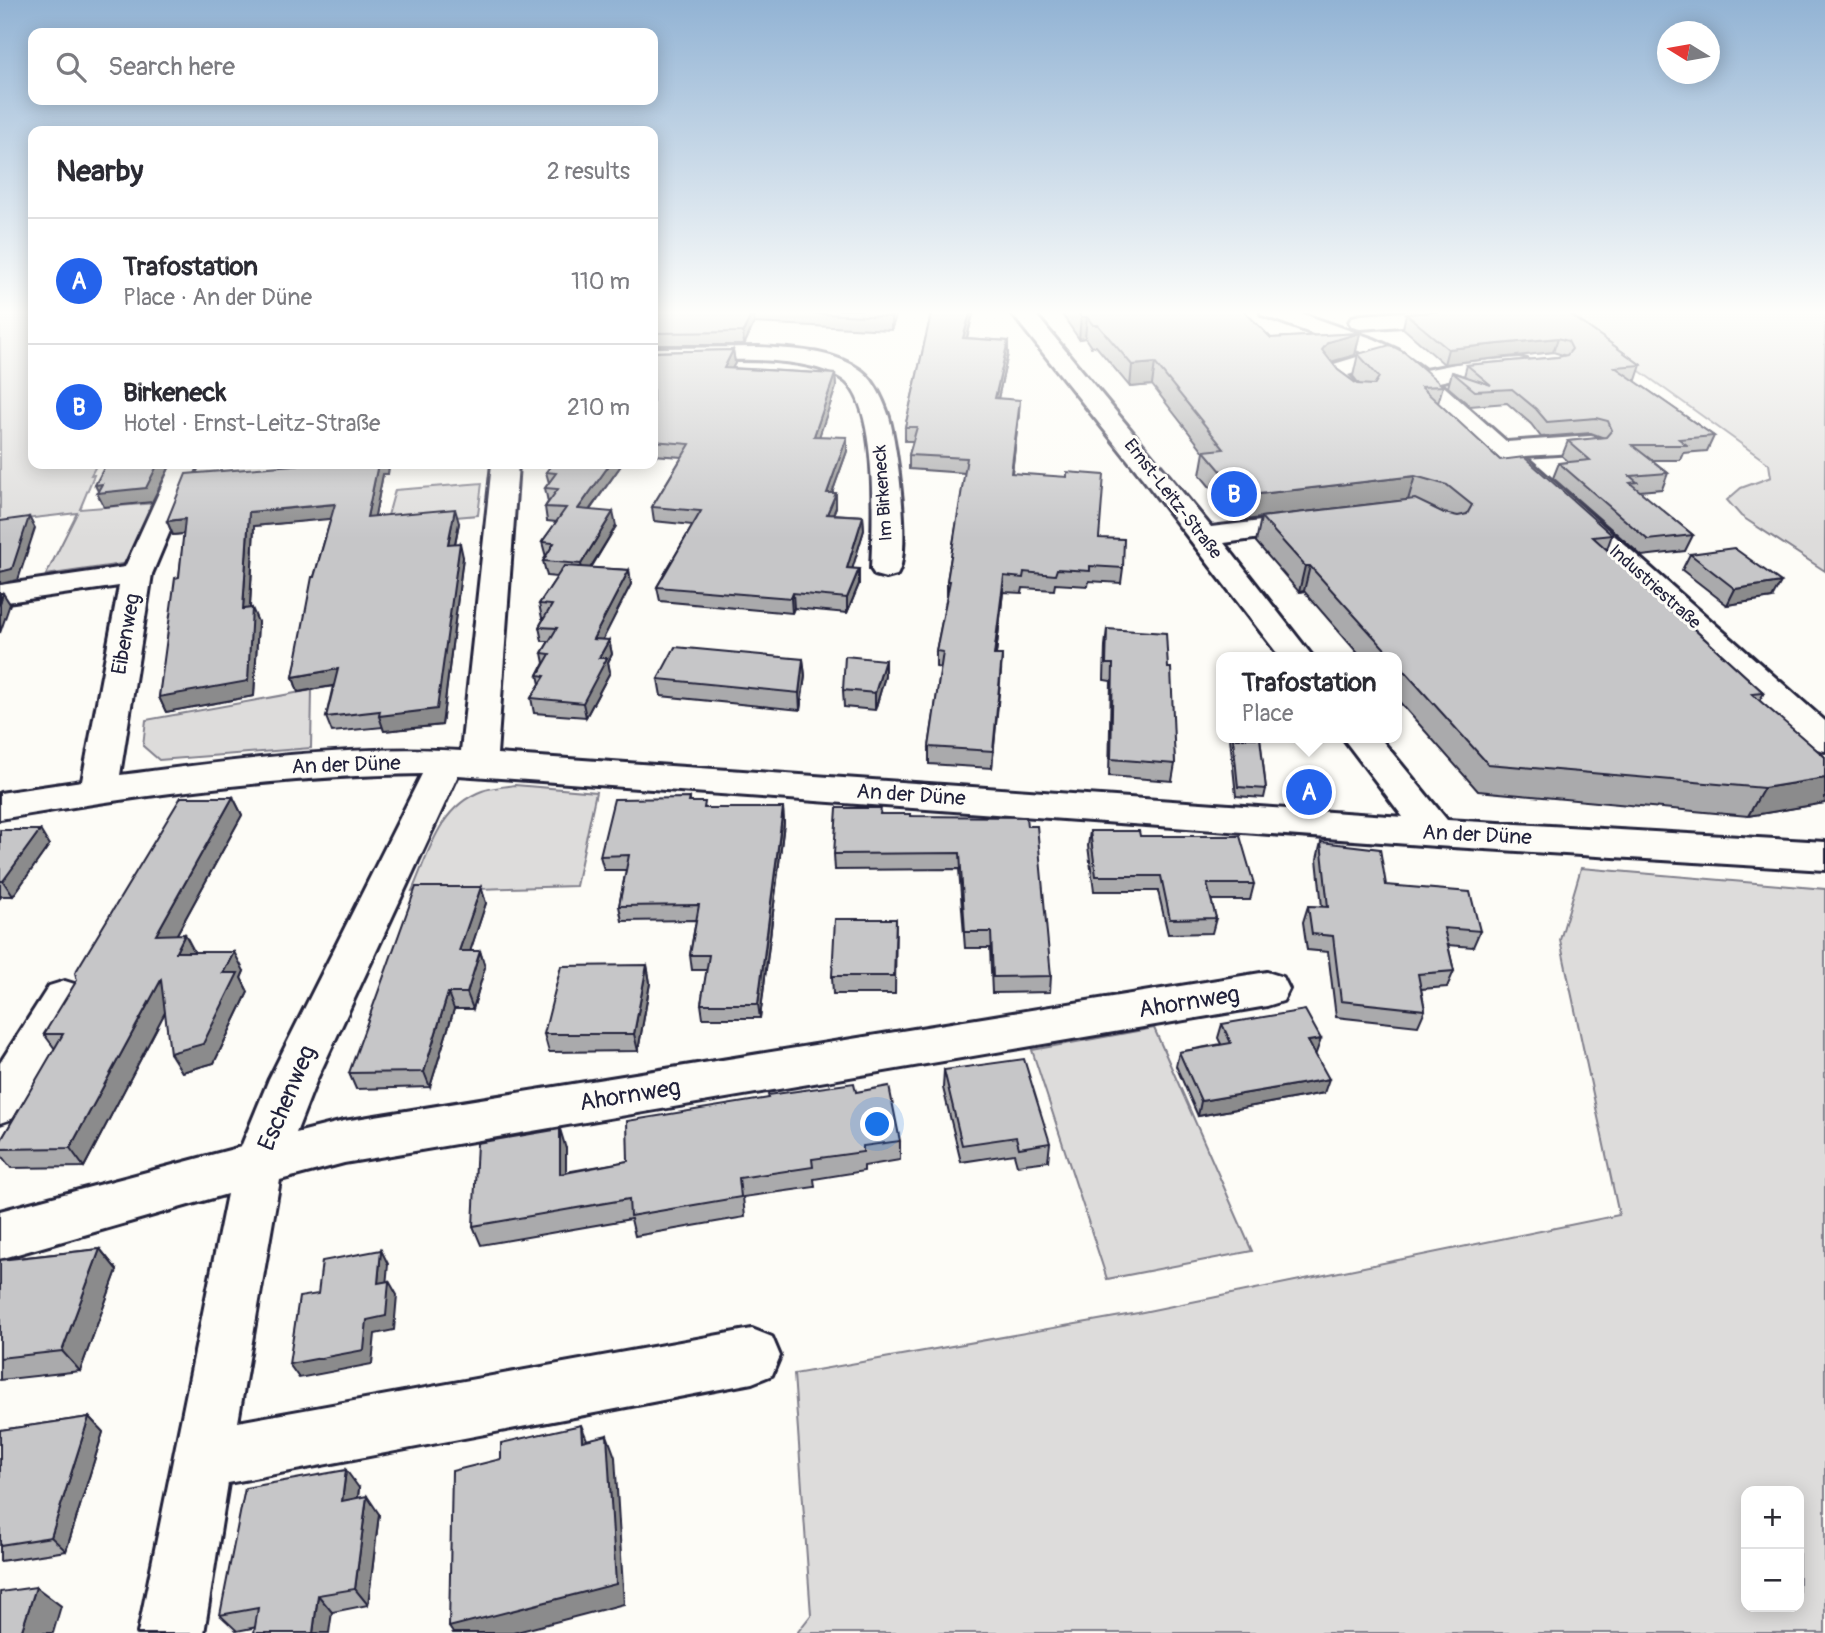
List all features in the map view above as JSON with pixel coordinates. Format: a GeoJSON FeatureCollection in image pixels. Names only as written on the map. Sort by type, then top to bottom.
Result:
{"type":"FeatureCollection","features":[{"type":"Feature","properties":{"kind":"street","name":"Im Birkeneck"},"geometry":{"type":"LineString","coordinates":[[861,386],[870,398],[880,437],[888,530],[886,569]]}},
{"type":"Feature","properties":{"kind":"street","name":"Ernst-Leitz-Straße"},"geometry":{"type":"LineString","coordinates":[[1081,386],[1293,652]]}},
{"type":"Feature","properties":{"kind":"street"},"geometry":{"type":"LineString","coordinates":[[1346,386],[1359,400]]}},
{"type":"Feature","properties":{"kind":"street","name":"Industriestraße"},"geometry":{"type":"LineString","coordinates":[[1429,386],[1825,740]]}},
{"type":"Feature","properties":{"kind":"street"},"geometry":{"type":"LineString","coordinates":[[1502,450],[1591,444]]}},
{"type":"Feature","properties":{"kind":"street"},"geometry":{"type":"LineString","coordinates":[[462,763],[504,469]]}},
{"type":"Feature","properties":{"kind":"street"},"geometry":{"type":"LineString","coordinates":[[137,573],[190,472]]}},
{"type":"Feature","properties":{"kind":"street"},"geometry":{"type":"LineString","coordinates":[[1202,537],[1337,520]]}},
{"type":"Feature","properties":{"kind":"street","name":"Eibenweg"},"geometry":{"type":"LineString","coordinates":[[0,594],[137,573],[99,789]]}},
{"type":"Feature","properties":{"kind":"street"},"geometry":{"type":"LineString","coordinates":[[1365,743],[1436,833]]}},
{"type":"Feature","properties":{"kind":"street","name":"An der Düne"},"geometry":{"type":"LineString","coordinates":[[0,806],[99,789],[267,768],[462,763],[1436,833],[1825,856]]}},
{"type":"Feature","properties":{"kind":"street","name":"Eschenweg"},"geometry":{"type":"LineString","coordinates":[[170,1633],[245,1224],[259,1164],[293,1079],[462,763]]}},
{"type":"Feature","properties":{"kind":"street","name":"Ahornweg"},"geometry":{"type":"LineString","coordinates":[[0,1235],[344,1142],[1267,989]]}},
{"type":"Feature","properties":{"kind":"street"},"geometry":{"type":"LineString","coordinates":[[0,1103],[65,998]]}},
{"type":"Feature","properties":{"kind":"street"},"geometry":{"type":"LineString","coordinates":[[204,1458],[752,1356]]}},
{"type":"Feature","properties":{"kind":"shaded area"},"geometry":{"type":"Polygon","coordinates":[[[0,386],[28,386],[28,469],[94,469],[80,509],[157,503],[129,563],[46,575],[77,513],[0,522],[0,386]]]}},
{"type":"Feature","properties":{"kind":"shaded area"},"geometry":{"type":"Polygon","coordinates":[[[1661,386],[1825,386],[1825,571],[1741,516],[1727,500],[1741,488],[1771,477],[1769,464],[1661,386]]]}},
{"type":"Feature","properties":{"kind":"shaded area"},"geometry":{"type":"Polygon","coordinates":[[[482,483],[478,515],[386,523],[395,490],[482,483]]]}},
{"type":"Feature","properties":{"kind":"shaded area"},"geometry":{"type":"Polygon","coordinates":[[[312,690],[311,748],[159,760],[143,746],[146,720],[312,690]]]}},
{"type":"Feature","properties":{"kind":"shaded area"},"geometry":{"type":"Polygon","coordinates":[[[515,785],[596,792],[576,886],[412,891],[437,832],[455,808],[482,791],[515,785]]]}},
{"type":"Feature","properties":{"kind":"shaded area"},"geometry":{"type":"Polygon","coordinates":[[[1581,868],[1825,889],[1825,1633],[797,1633],[811,1615],[794,1374],[1138,1313],[1619,1215],[1560,940],[1581,868]]]}},
{"type":"Feature","properties":{"kind":"shaded area"},"geometry":{"type":"Polygon","coordinates":[[[1154,1028],[1252,1251],[1107,1279],[1032,1050],[1154,1028]]]}},
{"type":"Feature","properties":{"kind":"building"},"geometry":{"type":"Polygon","coordinates":[[[658,386],[831,386],[814,436],[847,437],[827,493],[836,493],[827,514],[863,516],[847,568],[859,569],[847,598],[793,593],[791,598],[657,587],[701,511],[652,507],[690,444],[658,441],[658,386]]]}},
{"type":"Feature","properties":{"kind":"building"},"geometry":{"type":"Polygon","coordinates":[[[914,386],[998,386],[995,398],[1020,400],[1011,473],[1067,477],[1067,472],[1104,475],[1099,538],[1124,539],[1123,568],[1090,566],[1090,571],[1057,569],[1055,575],[1024,572],[1023,578],[1004,576],[994,655],[1002,655],[993,751],[929,747],[943,652],[936,651],[950,581],[947,581],[967,458],[909,455],[917,427],[905,427],[914,386]]]}},
{"type":"Feature","properties":{"kind":"building"},"geometry":{"type":"Polygon","coordinates":[[[1174,386],[1438,386],[1421,387],[1500,460],[1524,457],[1612,535],[1593,537],[1764,693],[1752,694],[1825,757],[1825,778],[1764,788],[1488,764],[1402,669],[1402,652],[1387,652],[1310,566],[1305,566],[1261,517],[1415,499],[1444,513],[1458,516],[1467,514],[1472,505],[1447,485],[1415,476],[1242,496],[1204,451],[1224,449],[1174,386]]]}},
{"type":"Feature","properties":{"kind":"building"},"geometry":{"type":"Polygon","coordinates":[[[1469,386],[1643,386],[1714,436],[1679,439],[1687,445],[1632,445],[1668,473],[1630,476],[1637,482],[1630,483],[1693,535],[1648,540],[1559,463],[1590,460],[1568,441],[1606,437],[1612,430],[1608,421],[1596,418],[1547,422],[1512,389],[1475,391],[1469,386]]]}},
{"type":"Feature","properties":{"kind":"building"},"geometry":{"type":"Polygon","coordinates":[[[103,469],[156,469],[146,488],[97,493],[102,484],[95,485],[103,469]]]}},
{"type":"Feature","properties":{"kind":"building"},"geometry":{"type":"Polygon","coordinates":[[[246,469],[377,469],[367,517],[455,509],[448,544],[460,543],[437,709],[379,716],[380,711],[326,717],[338,669],[293,677],[312,577],[335,504],[249,512],[243,609],[252,608],[248,681],[159,697],[175,578],[179,577],[185,519],[167,521],[186,474],[246,469]]]}},
{"type":"Feature","properties":{"kind":"building"},"geometry":{"type":"Polygon","coordinates":[[[548,469],[606,469],[578,509],[613,512],[581,564],[543,561],[554,543],[542,542],[566,508],[545,507],[558,489],[545,488],[556,473],[546,472],[548,469]]]}},
{"type":"Feature","properties":{"kind":"building"},"geometry":{"type":"Polygon","coordinates":[[[29,517],[12,569],[0,572],[0,521],[29,517]]]}},
{"type":"Feature","properties":{"kind":"building"},"geometry":{"type":"Polygon","coordinates":[[[1734,548],[1781,582],[1735,589],[1690,554],[1734,548]]]}},
{"type":"Feature","properties":{"kind":"building"},"geometry":{"type":"Polygon","coordinates":[[[564,566],[629,570],[593,639],[609,640],[599,658],[607,658],[583,703],[531,698],[545,676],[538,675],[550,654],[542,653],[557,628],[539,627],[552,605],[539,604],[564,566]]]}},
{"type":"Feature","properties":{"kind":"building"},"geometry":{"type":"Polygon","coordinates":[[[1107,629],[1166,633],[1168,668],[1171,668],[1175,764],[1111,759],[1113,664],[1106,664],[1107,629]]]}},
{"type":"Feature","properties":{"kind":"building"},"geometry":{"type":"Polygon","coordinates":[[[675,647],[803,659],[799,693],[658,679],[675,647]]]}},
{"type":"Feature","properties":{"kind":"building"},"geometry":{"type":"Polygon","coordinates":[[[845,656],[885,660],[875,693],[843,690],[845,656]]]}},
{"type":"Feature","properties":{"kind":"building"},"geometry":{"type":"Polygon","coordinates":[[[1234,743],[1261,743],[1266,789],[1238,787],[1234,743]]]}},
{"type":"Feature","properties":{"kind":"building"},"geometry":{"type":"Polygon","coordinates":[[[181,797],[233,797],[156,935],[185,934],[176,952],[234,952],[223,973],[238,973],[203,1044],[170,1053],[161,980],[70,1148],[0,1149],[0,1142],[63,1034],[44,1034],[77,980],[75,973],[181,797]]]}},
{"type":"Feature","properties":{"kind":"building"},"geometry":{"type":"Polygon","coordinates":[[[690,798],[689,802],[705,802],[704,808],[783,808],[758,1004],[701,1004],[709,955],[690,955],[699,905],[619,906],[629,855],[600,856],[614,799],[690,798]]]}},
{"type":"Feature","properties":{"kind":"building"},"geometry":{"type":"Polygon","coordinates":[[[837,808],[881,808],[880,814],[910,816],[1026,817],[1027,826],[1037,826],[1051,976],[993,977],[991,932],[965,932],[960,853],[834,854],[837,808]]]}},
{"type":"Feature","properties":{"kind":"building"},"geometry":{"type":"Polygon","coordinates":[[[0,830],[40,830],[3,881],[0,881],[0,830]]]}},
{"type":"Feature","properties":{"kind":"building"},"geometry":{"type":"Polygon","coordinates":[[[1090,831],[1139,831],[1140,836],[1240,836],[1254,884],[1207,884],[1216,918],[1170,919],[1161,876],[1096,876],[1090,831]]]}},
{"type":"Feature","properties":{"kind":"building"},"geometry":{"type":"Polygon","coordinates":[[[1321,842],[1380,849],[1386,885],[1470,892],[1480,931],[1444,928],[1454,971],[1418,974],[1425,1010],[1341,1001],[1333,936],[1312,934],[1308,906],[1328,907],[1321,842]]]}},
{"type":"Feature","properties":{"kind":"building"},"geometry":{"type":"Polygon","coordinates":[[[416,887],[481,887],[459,951],[480,951],[467,993],[448,993],[424,1072],[349,1073],[416,887]]]}},
{"type":"Feature","properties":{"kind":"building"},"geometry":{"type":"Polygon","coordinates":[[[835,919],[896,919],[894,976],[832,976],[835,919]]]}},
{"type":"Feature","properties":{"kind":"building"},"geometry":{"type":"Polygon","coordinates":[[[647,965],[634,1034],[544,1034],[561,966],[647,965]]]}},
{"type":"Feature","properties":{"kind":"building"},"geometry":{"type":"Polygon","coordinates":[[[1305,1010],[1321,1039],[1308,1041],[1329,1079],[1201,1101],[1179,1052],[1231,1043],[1222,1024],[1305,1010]]]}},
{"type":"Feature","properties":{"kind":"building"},"geometry":{"type":"Polygon","coordinates":[[[1024,1059],[1050,1143],[1019,1148],[1016,1137],[962,1145],[944,1070],[1024,1059]]]}},
{"type":"Feature","properties":{"kind":"building"},"geometry":{"type":"Polygon","coordinates":[[[854,1083],[856,1092],[889,1086],[900,1141],[863,1146],[863,1152],[812,1159],[813,1167],[739,1178],[741,1197],[630,1216],[629,1199],[473,1226],[477,1143],[560,1129],[560,1174],[628,1161],[627,1121],[769,1098],[768,1095],[854,1083]]]}},
{"type":"Feature","properties":{"kind":"building"},"geometry":{"type":"Polygon","coordinates":[[[100,1249],[62,1351],[0,1358],[0,1260],[100,1249]]]}},
{"type":"Feature","properties":{"kind":"building"},"geometry":{"type":"Polygon","coordinates":[[[381,1250],[378,1283],[389,1281],[386,1316],[367,1320],[364,1350],[289,1364],[299,1297],[318,1294],[322,1261],[381,1250]]]}},
{"type":"Feature","properties":{"kind":"building"},"geometry":{"type":"Polygon","coordinates":[[[89,1417],[51,1537],[0,1545],[0,1430],[89,1417]]]}},
{"type":"Feature","properties":{"kind":"building"},"geometry":{"type":"Polygon","coordinates":[[[581,1425],[582,1441],[607,1435],[616,1584],[449,1627],[452,1471],[501,1459],[501,1443],[581,1425]]]}},
{"type":"Feature","properties":{"kind":"building"},"geometry":{"type":"Polygon","coordinates":[[[346,1470],[342,1501],[367,1496],[355,1589],[318,1595],[313,1633],[254,1633],[258,1608],[220,1615],[245,1488],[346,1470]]]}},
{"type":"Feature","properties":{"kind":"building"},"geometry":{"type":"Polygon","coordinates":[[[36,1587],[21,1633],[0,1633],[0,1592],[36,1587]]]}},
{"type":"Feature","properties":{"kind":"place","name":"Birkeneck"},"geometry":{"type":"Point","coordinates":[1234,494]}},
{"type":"Feature","properties":{"kind":"place","name":"Trafostation"},"geometry":{"type":"Point","coordinates":[1309,792]}}]}
